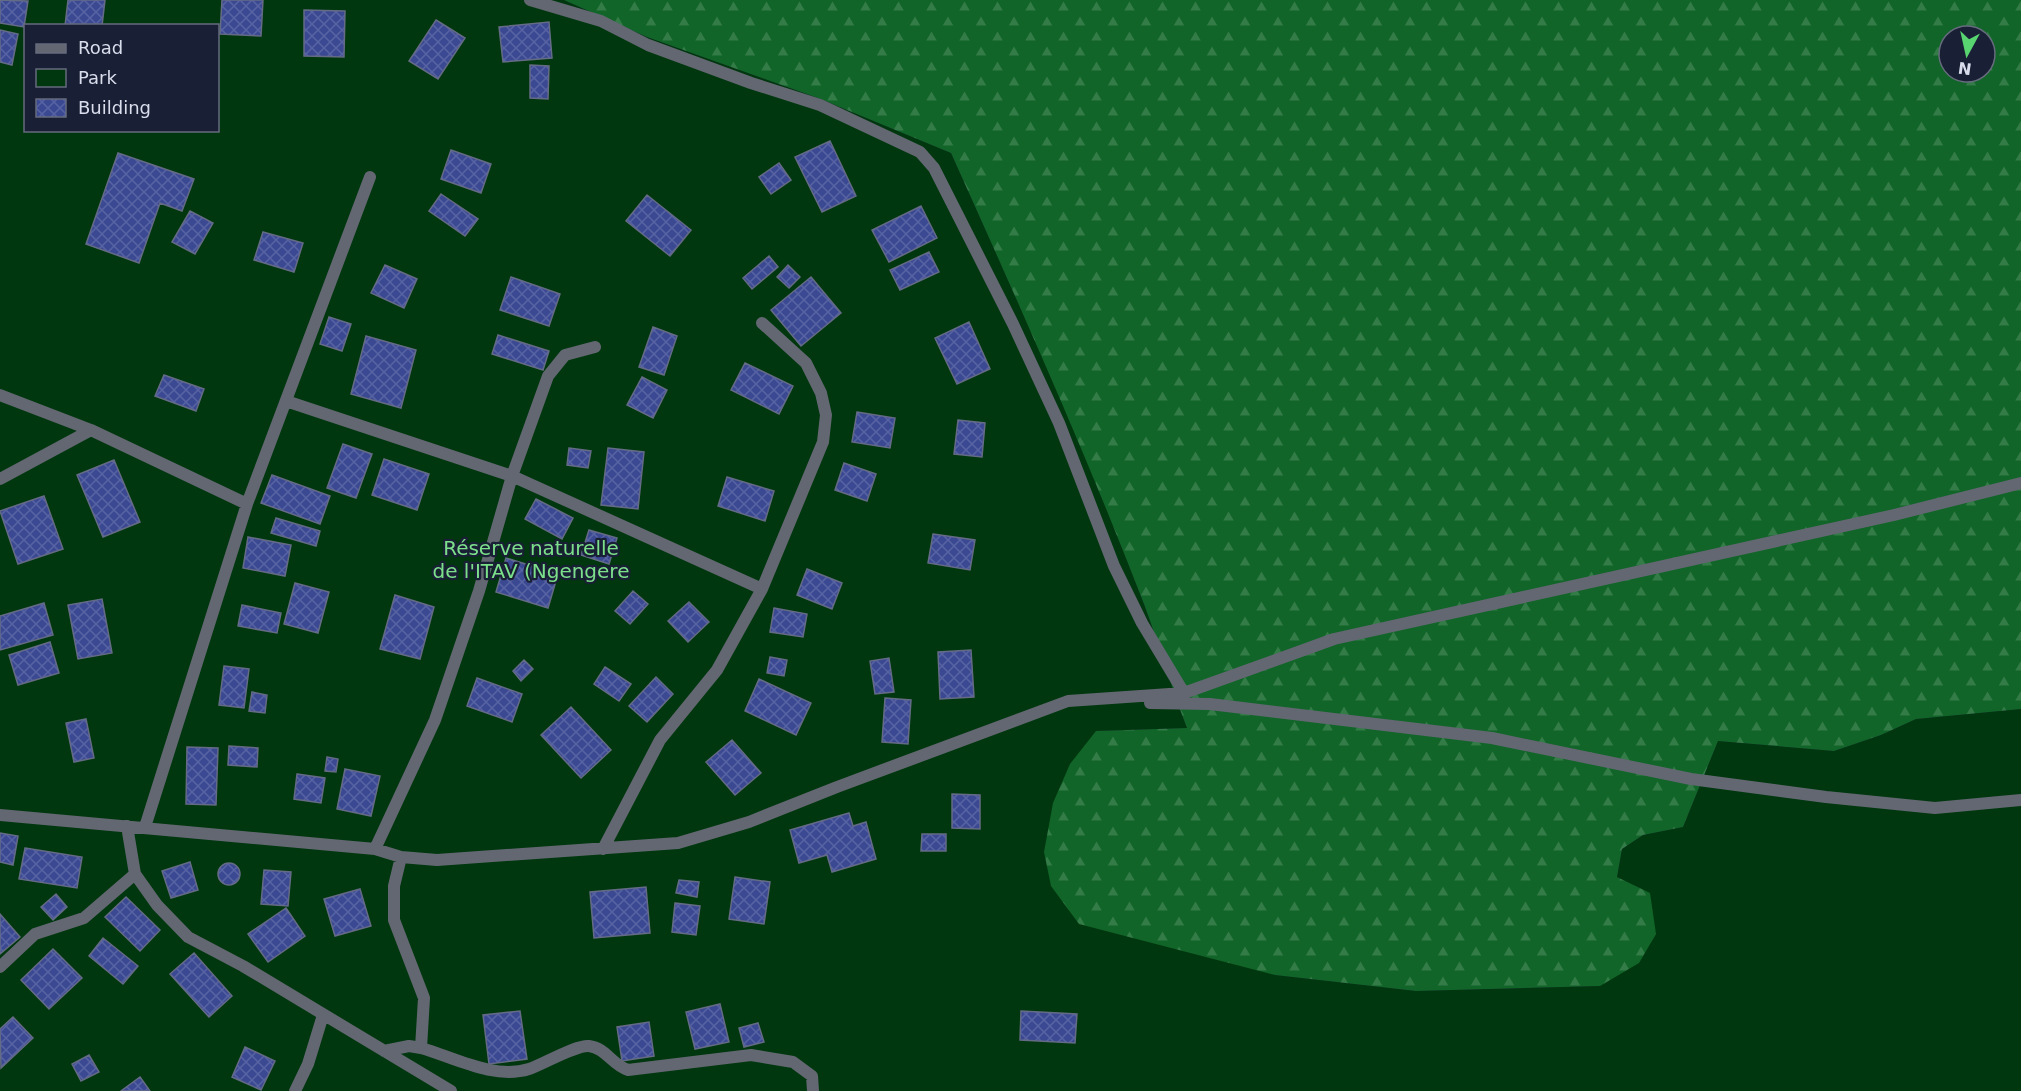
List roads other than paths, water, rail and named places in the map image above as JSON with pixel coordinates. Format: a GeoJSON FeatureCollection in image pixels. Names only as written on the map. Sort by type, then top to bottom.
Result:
{"type":"FeatureCollection","features":[{"type":"Feature","properties":{"kind":"street"},"geometry":{"type":"LineString","coordinates":[[530,0],[601,21],[648,45],[820,105],[920,152],[934,168],[1013,324],[1059,423],[1114,566],[1142,622],[1184,693]]}},
{"type":"Feature","properties":{"kind":"street"},"geometry":{"type":"LineString","coordinates":[[145,827],[247,504],[370,177]]}},
{"type":"Feature","properties":{"kind":"street"},"geometry":{"type":"LineString","coordinates":[[603,849],[660,740],[717,670],[762,589],[823,442],[826,415],[821,393],[806,363],[762,323]]}},
{"type":"Feature","properties":{"kind":"street"},"geometry":{"type":"LineString","coordinates":[[375,849],[435,720],[479,591],[512,476],[548,376],[565,355],[595,347]]}},
{"type":"Feature","properties":{"kind":"street"},"geometry":{"type":"LineString","coordinates":[[0,395],[91,430],[247,504]]}},
{"type":"Feature","properties":{"kind":"street"},"geometry":{"type":"LineString","coordinates":[[286,401],[512,476],[762,589]]}},
{"type":"Feature","properties":{"kind":"street"},"geometry":{"type":"LineString","coordinates":[[0,479],[91,430]]}},
{"type":"Feature","properties":{"kind":"street"},"geometry":{"type":"LineString","coordinates":[[0,815],[375,849],[401,857],[437,860],[678,843],[749,822],[1068,701],[1184,693],[1334,639],[1894,515],[2021,483]]}},
{"type":"Feature","properties":{"kind":"street"},"geometry":{"type":"LineString","coordinates":[[1068,701],[1210,704],[1492,738],[1691,778],[1826,798],[1935,808],[2021,800]]}},
{"type":"Feature","properties":{"kind":"street"},"geometry":{"type":"LineString","coordinates":[[127,826],[135,874],[157,905],[188,937],[243,966],[451,1091]]}},
{"type":"Feature","properties":{"kind":"street"},"geometry":{"type":"LineString","coordinates":[[401,857],[394,886],[394,920],[424,998],[421,1048]]}},
{"type":"Feature","properties":{"kind":"street"},"geometry":{"type":"LineString","coordinates":[[0,968],[35,934],[84,918],[135,874]]}},
{"type":"Feature","properties":{"kind":"street"},"geometry":{"type":"LineString","coordinates":[[295,1091],[308,1064],[323,1015]]}},
{"type":"Feature","properties":{"kind":"street"},"geometry":{"type":"LineString","coordinates":[[384,1050],[409,1046],[421,1048],[489,1071],[526,1070],[586,1046],[599,1048],[619,1067],[628,1070],[751,1055],[793,1062],[812,1076],[813,1091]]}},
{"type":"Feature","properties":{"kind":"park label","name":"Réserve naturelle de l'ITAV (Ngengere"},"geometry":{"type":"Point","coordinates":[531,560]}}]}
